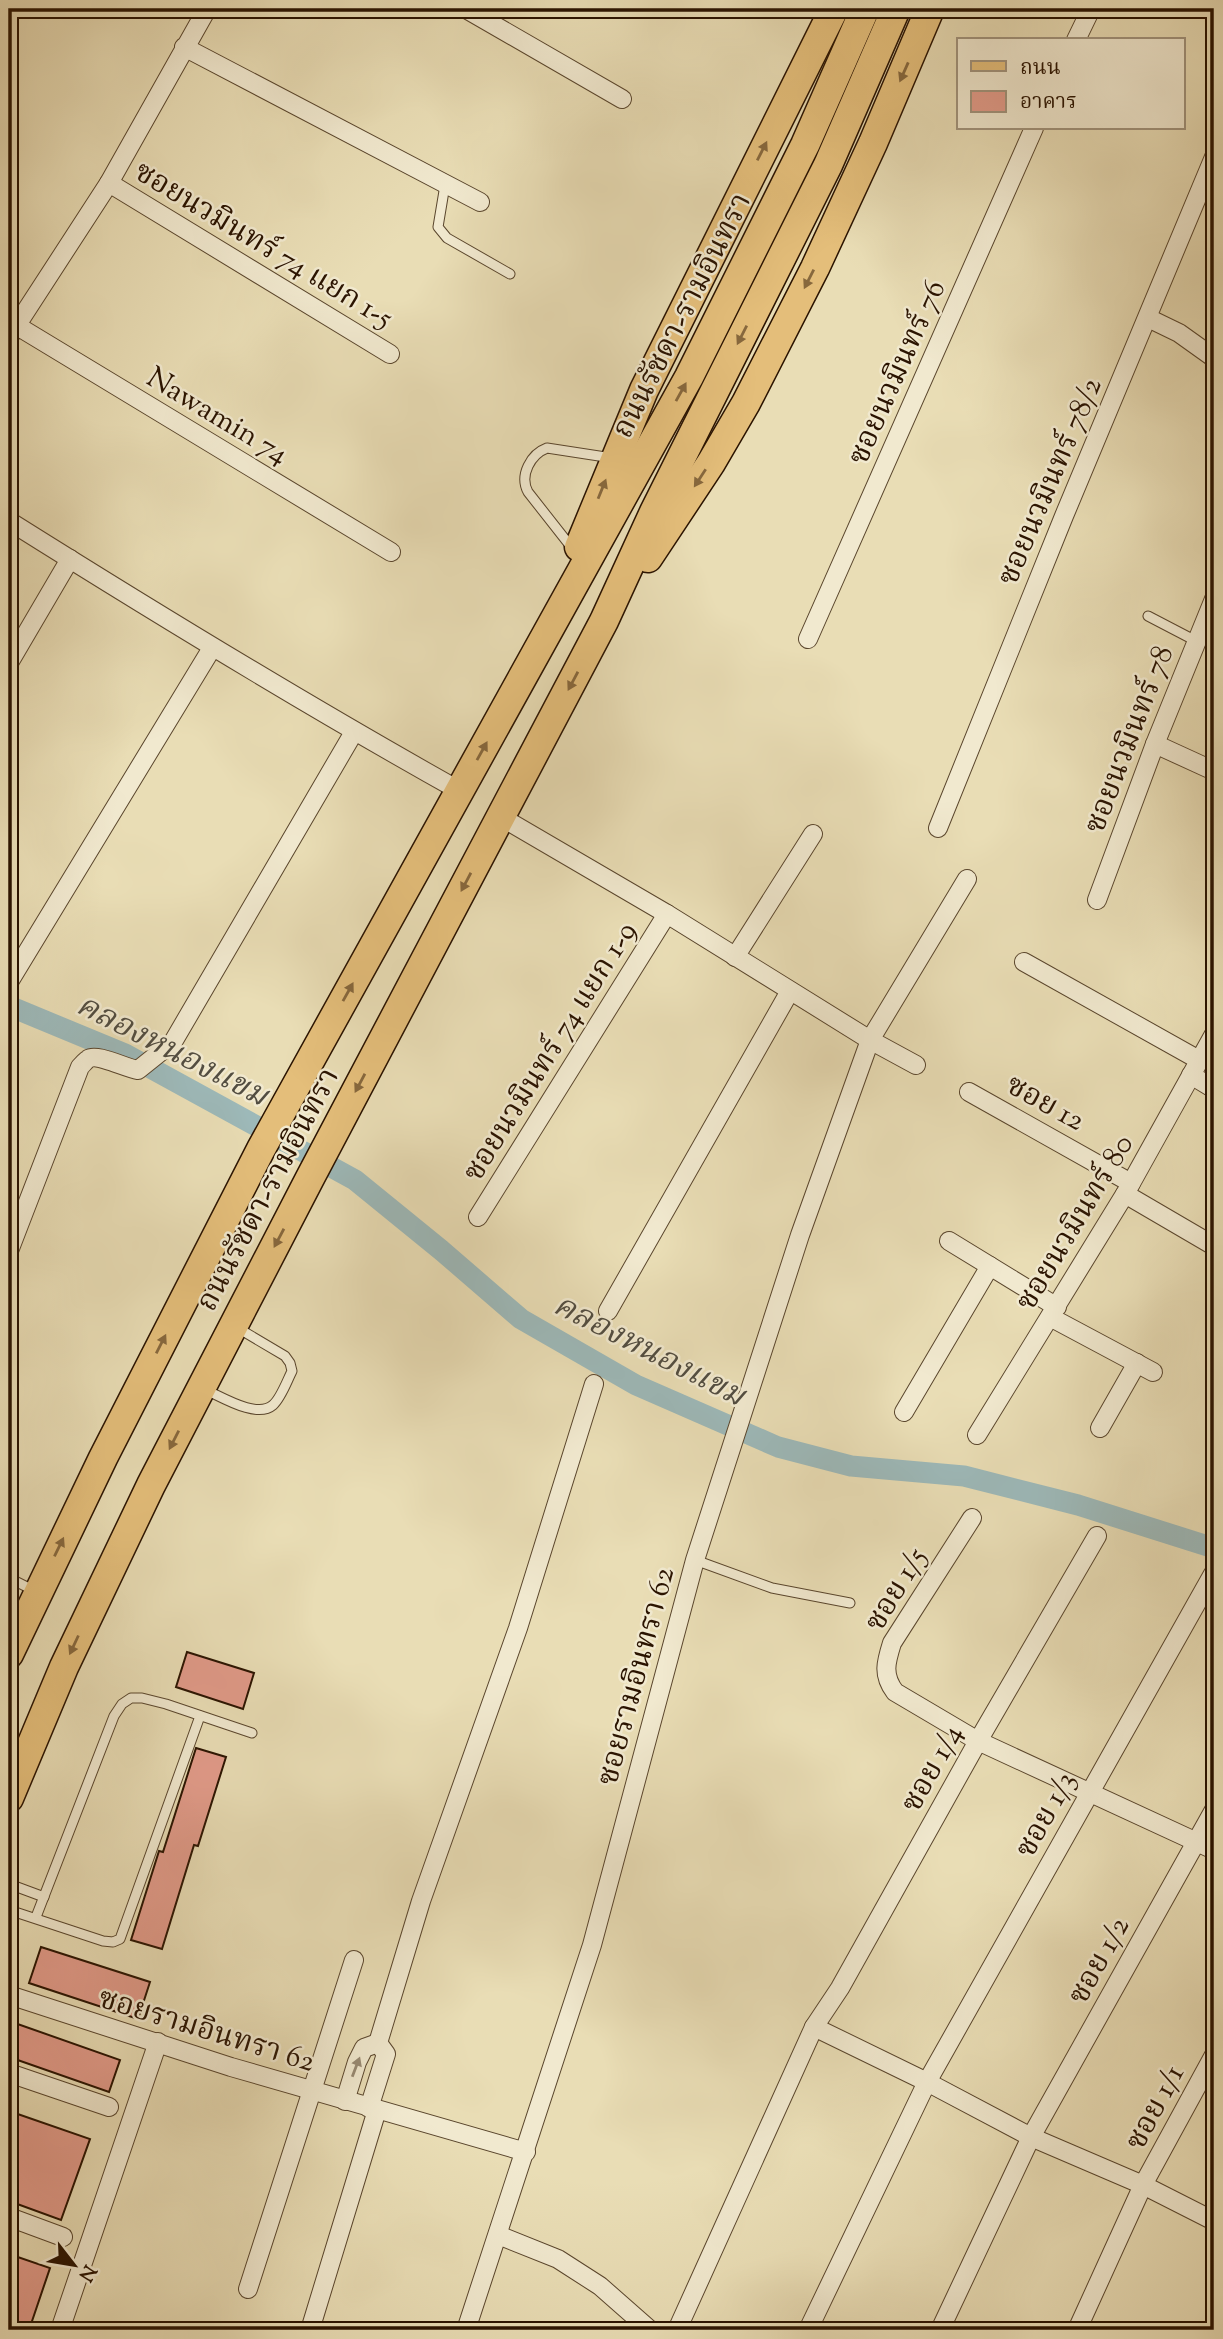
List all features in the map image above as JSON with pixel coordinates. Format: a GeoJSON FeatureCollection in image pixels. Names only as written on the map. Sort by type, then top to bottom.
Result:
{"type":"FeatureCollection","features":[{"type":"Feature","properties":{"kind":"main road","name":"ถนนรัชดา-รามอินทรา"},"geometry":{"type":"LineString","coordinates":[[542,644],[614,458],[681,315],[834,9]]}},
{"type":"Feature","properties":{"kind":"main road","name":"ถนนรัชดา-รามอินทรา"},"geometry":{"type":"LineString","coordinates":[[9,1654],[103,1458],[261,1149],[690,377],[805,145],[865,9]]}},
{"type":"Feature","properties":{"kind":"main road","name":"ถนนรัชดา-รามอินทรา"},"geometry":{"type":"LineString","coordinates":[[9,1798],[64,1667],[201,1387],[604,621],[654,512],[828,165],[896,9]]}},
{"type":"Feature","properties":{"kind":"main road","name":"ถนนรัชดา-รามอินทรา"},"geometry":{"type":"LineString","coordinates":[[604,621],[711,463],[746,402],[815,268],[930,9]]}},
{"type":"Feature","properties":{"kind":"street","name":"Nawamin 74"},"geometry":{"type":"LineString","coordinates":[[207,9],[109,183],[11,328],[391,552]]}},
{"type":"Feature","properties":{"kind":"street"},"geometry":{"type":"LineString","coordinates":[[466,9],[622,99]]}},
{"type":"Feature","properties":{"kind":"street"},"geometry":{"type":"LineString","coordinates":[[1077,38],[1091,9]]}},
{"type":"Feature","properties":{"kind":"street"},"geometry":{"type":"LineString","coordinates":[[184,47],[480,202]]}},
{"type":"Feature","properties":{"kind":"street","name":"ซอยนวมินทร์ 76"},"geometry":{"type":"LineString","coordinates":[[808,639],[1033,130]]}},
{"type":"Feature","properties":{"kind":"street","name":"ซอยนวมินทร์ 78/2"},"geometry":{"type":"LineString","coordinates":[[938,828],[1064,516],[1214,157]]}},
{"type":"Feature","properties":{"kind":"street","name":"ซอยนวมินทร์ 74 แยก 1-5"},"geometry":{"type":"LineString","coordinates":[[109,183],[390,354]]}},
{"type":"Feature","properties":{"kind":"street"},"geometry":{"type":"LineString","coordinates":[[1148,318],[1179,333],[1214,358]]}},
{"type":"Feature","properties":{"kind":"street"},"geometry":{"type":"LineString","coordinates":[[9,521],[212,648],[460,791]]}},
{"type":"Feature","properties":{"kind":"street"},"geometry":{"type":"LineString","coordinates":[[9,663],[70,559]]}},
{"type":"Feature","properties":{"kind":"street","name":"ซอยนวมินทร์ 78"},"geometry":{"type":"LineString","coordinates":[[1097,900],[1155,744],[1214,599]]}},
{"type":"Feature","properties":{"kind":"street"},"geometry":{"type":"LineString","coordinates":[[9,982],[212,648]]}},
{"type":"Feature","properties":{"kind":"street"},"geometry":{"type":"LineString","coordinates":[[9,1251],[80,1067],[88,1059],[96,1057],[138,1070],[173,1042],[354,732]]}},
{"type":"Feature","properties":{"kind":"street"},"geometry":{"type":"LineString","coordinates":[[1155,744],[1214,771]]}},
{"type":"Feature","properties":{"kind":"street","name":"ซอยนวมินทร์ 74 แยก 1-9"},"geometry":{"type":"LineString","coordinates":[[501,817],[667,914],[878,1044]]}},
{"type":"Feature","properties":{"kind":"street"},"geometry":{"type":"LineString","coordinates":[[735,957],[813,834]]}},
{"type":"Feature","properties":{"kind":"street","name":"ซอยรามอินทรา 62"},"geometry":{"type":"LineString","coordinates":[[466,2330],[592,1945],[695,1560],[800,1235],[878,1044],[967,879]]}},
{"type":"Feature","properties":{"kind":"street","name":"ซอยนวมินทร์ 74 แยก 1-9"},"geometry":{"type":"LineString","coordinates":[[478,1217],[667,914]]}},
{"type":"Feature","properties":{"kind":"street"},"geometry":{"type":"LineString","coordinates":[[1024,962],[1195,1068],[1214,1089]]}},
{"type":"Feature","properties":{"kind":"street"},"geometry":{"type":"LineString","coordinates":[[608,1311],[790,992]]}},
{"type":"Feature","properties":{"kind":"street","name":"ซอยนวมินทร์ 80"},"geometry":{"type":"LineString","coordinates":[[977,1435],[1128,1188],[1214,1034]]}},
{"type":"Feature","properties":{"kind":"street"},"geometry":{"type":"LineString","coordinates":[[878,1044],[916,1065]]}},
{"type":"Feature","properties":{"kind":"street","name":"ซอย 12"},"geometry":{"type":"LineString","coordinates":[[969,1092],[1128,1188],[1214,1246]]}},
{"type":"Feature","properties":{"kind":"street"},"geometry":{"type":"LineString","coordinates":[[949,1241],[990,1266],[1053,1312],[1145,1368],[1100,1428]]}},
{"type":"Feature","properties":{"kind":"street"},"geometry":{"type":"LineString","coordinates":[[904,1412],[990,1266]]}},
{"type":"Feature","properties":{"kind":"street"},"geometry":{"type":"LineString","coordinates":[[377,2043],[421,1901],[518,1628],[594,1384]]}},
{"type":"Feature","properties":{"kind":"street","name":"ซอย 1/5"},"geometry":{"type":"LineString","coordinates":[[971,1518],[892,1643],[886,1672],[887,1681],[895,1692],[978,1741]]}},
{"type":"Feature","properties":{"kind":"street","name":"ซอย 1/4"},"geometry":{"type":"LineString","coordinates":[[677,2330],[814,2028],[840,1988],[978,1741],[1097,1536]]}},
{"type":"Feature","properties":{"kind":"street","name":"ซอย 1/3"},"geometry":{"type":"LineString","coordinates":[[808,2330],[927,2082],[1213,1574]]}},
{"type":"Feature","properties":{"kind":"street"},"geometry":{"type":"LineString","coordinates":[[978,1741],[1214,1850]]}},
{"type":"Feature","properties":{"kind":"street","name":"ซอย 1/2"},"geometry":{"type":"LineString","coordinates":[[940,2330],[1031,2137],[1214,1810]]}},
{"type":"Feature","properties":{"kind":"street"},"geometry":{"type":"LineString","coordinates":[[248,2289],[354,1960]]}},
{"type":"Feature","properties":{"kind":"street","name":"ซอยรามอินทรา 62"},"geometry":{"type":"LineString","coordinates":[[9,1995],[312,2092],[526,2152]]}},
{"type":"Feature","properties":{"kind":"street"},"geometry":{"type":"LineString","coordinates":[[814,2028],[927,2082],[1031,2137],[1143,2185],[1214,2221]]}},
{"type":"Feature","properties":{"kind":"street"},"geometry":{"type":"LineString","coordinates":[[60,2330],[158,2042]]}},
{"type":"Feature","properties":{"kind":"street"},"geometry":{"type":"LineString","coordinates":[[345,2101],[364,2048],[377,2043]]}},
{"type":"Feature","properties":{"kind":"street"},"geometry":{"type":"LineString","coordinates":[[310,2330],[379,2110],[386,2054],[377,2043]]}},
{"type":"Feature","properties":{"kind":"street","name":"ซอย 1/1"},"geometry":{"type":"LineString","coordinates":[[1077,2330],[1143,2185],[1214,2055]]}},
{"type":"Feature","properties":{"kind":"street"},"geometry":{"type":"LineString","coordinates":[[9,2073],[109,2107]]}},
{"type":"Feature","properties":{"kind":"street"},"geometry":{"type":"LineString","coordinates":[[9,2217],[63,2237]]}},
{"type":"Feature","properties":{"kind":"street"},"geometry":{"type":"LineString","coordinates":[[498,2235],[558,2259],[600,2286],[650,2330]]}},
{"type":"Feature","properties":{"kind":"lane"},"geometry":{"type":"LineString","coordinates":[[445,185],[438,227],[447,238],[510,274]]}},
{"type":"Feature","properties":{"kind":"lane"},"geometry":{"type":"LineString","coordinates":[[576,553],[527,492],[524,476],[533,457],[547,448],[614,458]]}},
{"type":"Feature","properties":{"kind":"lane"},"geometry":{"type":"LineString","coordinates":[[1148,616],[1196,641]]}},
{"type":"Feature","properties":{"kind":"lane"},"geometry":{"type":"LineString","coordinates":[[201,1387],[255,1411],[265,1410],[275,1404],[281,1393],[292,1371],[290,1363],[285,1356],[233,1325]]}},
{"type":"Feature","properties":{"kind":"lane"},"geometry":{"type":"LineString","coordinates":[[695,1560],[772,1588],[850,1603]]}},
{"type":"Feature","properties":{"kind":"lane"},"geometry":{"type":"LineString","coordinates":[[9,1578],[37,1591]]}},
{"type":"Feature","properties":{"kind":"lane"},"geometry":{"type":"LineString","coordinates":[[36,1917],[114,1716],[122,1704],[131,1699],[142,1698],[252,1733]]}},
{"type":"Feature","properties":{"kind":"lane"},"geometry":{"type":"LineString","coordinates":[[9,1910],[103,1941],[113,1942],[120,1939],[200,1716]]}},
{"type":"Feature","properties":{"kind":"lane"},"geometry":{"type":"LineString","coordinates":[[9,1884],[44,1897]]}},
{"type":"Feature","properties":{"kind":"building"},"geometry":{"type":"Polygon","coordinates":[[[187,1652],[254,1673],[243,1709],[176,1687],[187,1652]]]}},
{"type":"Feature","properties":{"kind":"building"},"geometry":{"type":"Polygon","coordinates":[[[196,1748],[226,1757],[198,1846],[194,1845],[162,1949],[131,1940],[196,1748]]]}},
{"type":"Feature","properties":{"kind":"building"},"geometry":{"type":"Polygon","coordinates":[[[41,1947],[150,1982],[138,2019],[29,1983],[41,1947]]]}},
{"type":"Feature","properties":{"kind":"building"},"geometry":{"type":"Polygon","coordinates":[[[9,2021],[120,2060],[109,2092],[9,2057],[9,2021]]]}},
{"type":"Feature","properties":{"kind":"building"},"geometry":{"type":"Polygon","coordinates":[[[9,2111],[90,2139],[61,2220],[9,2201],[9,2111]]]}},
{"type":"Feature","properties":{"kind":"building"},"geometry":{"type":"Polygon","coordinates":[[[9,2254],[50,2268],[29,2330],[9,2330],[9,2254]]]}},
{"type":"Feature","properties":{"kind":"waterway","name":"คลองหนองแขม"},"geometry":{"type":"LineString","coordinates":[[9,1006],[125,1054],[355,1180],[521,1319],[636,1385],[778,1447],[851,1466],[964,1476],[1078,1505],[1214,1548]]}}]}
